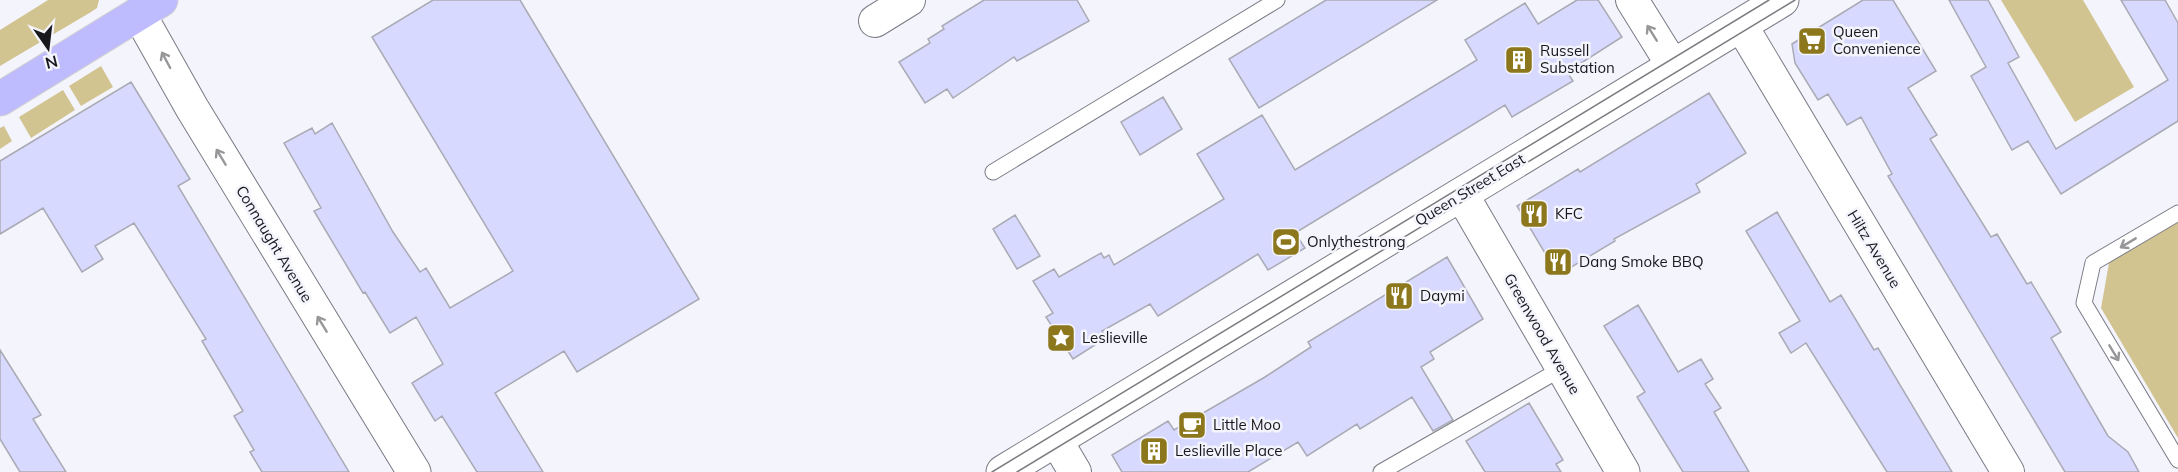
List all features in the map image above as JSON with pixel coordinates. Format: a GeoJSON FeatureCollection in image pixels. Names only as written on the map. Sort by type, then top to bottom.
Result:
{"type":"FeatureCollection","features":[{"type":"Feature","properties":{"kind":"main road","name":"Queen Street East"},"geometry":{"type":"LineString","coordinates":[[1003,472],[1782,0]]}},
{"type":"Feature","properties":{"kind":"main road"},"geometry":{"type":"LineString","coordinates":[[0,99],[144,5]]}},
{"type":"Feature","properties":{"kind":"main road","name":"Connaught Avenue"},"geometry":{"type":"LineString","coordinates":[[144,5],[192,108],[352,374],[414,472]]}},
{"type":"Feature","properties":{"kind":"main road","name":"Greenwood Avenue"},"geometry":{"type":"LineString","coordinates":[[1462,195],[1620,471]]}},
{"type":"Feature","properties":{"kind":"street"},"geometry":{"type":"LineString","coordinates":[[875,21],[909,0]]}},
{"type":"Feature","properties":{"kind":"street"},"geometry":{"type":"LineString","coordinates":[[1632,0],[1673,66]]}},
{"type":"Feature","properties":{"kind":"street","name":"Hiltz Avenue"},"geometry":{"type":"LineString","coordinates":[[1741,25],[2008,472]]}},
{"type":"Feature","properties":{"kind":"street"},"geometry":{"type":"LineString","coordinates":[[1056,440],[1075,472]]}},
{"type":"Feature","properties":{"kind":"lane"},"geometry":{"type":"LineString","coordinates":[[993,172],[1277,0]]}},
{"type":"Feature","properties":{"kind":"lane"},"geometry":{"type":"LineString","coordinates":[[2178,213],[2093,263],[2084,303],[2178,460]]}},
{"type":"Feature","properties":{"kind":"lane"},"geometry":{"type":"LineString","coordinates":[[1382,472],[1561,369]]}},
{"type":"Feature","properties":{"kind":"shaded area"},"geometry":{"type":"Polygon","coordinates":[[[48,0],[99,0],[97,8],[0,66],[0,30],[48,0]]]}},
{"type":"Feature","properties":{"kind":"shaded area"},"geometry":{"type":"Polygon","coordinates":[[[2001,0],[2083,0],[2134,87],[2075,122],[2001,0]]]}},
{"type":"Feature","properties":{"kind":"shaded area"},"geometry":{"type":"Polygon","coordinates":[[[101,66],[113,87],[81,106],[69,86],[101,66]]]}},
{"type":"Feature","properties":{"kind":"shaded area"},"geometry":{"type":"Polygon","coordinates":[[[63,90],[75,110],[31,138],[19,117],[63,90]]]}},
{"type":"Feature","properties":{"kind":"shaded area"},"geometry":{"type":"Polygon","coordinates":[[[4,126],[12,141],[0,149],[0,128],[4,126]]]}},
{"type":"Feature","properties":{"kind":"shaded area"},"geometry":{"type":"Polygon","coordinates":[[[2178,222],[2178,438],[2101,308],[2109,263],[2178,222]]]}},
{"type":"Feature","properties":{"kind":"building"},"geometry":{"type":"Polygon","coordinates":[[[433,0],[520,0],[699,299],[577,372],[564,351],[495,393],[543,472],[477,472],[442,416],[435,421],[412,383],[443,364],[416,317],[390,333],[314,211],[321,208],[284,143],[312,128],[315,134],[332,123],[393,232],[420,272],[426,268],[450,308],[513,271],[372,37],[433,0]]]}},
{"type":"Feature","properties":{"kind":"building"},"geometry":{"type":"Polygon","coordinates":[[[984,0],[1077,0],[1089,21],[1017,61],[1014,57],[953,98],[947,89],[925,103],[899,62],[930,43],[928,39],[944,29],[942,26],[984,0]]]}},
{"type":"Feature","properties":{"kind":"building"},"geometry":{"type":"Polygon","coordinates":[[[1326,0],[1437,0],[1259,108],[1229,59],[1326,0]]]}},
{"type":"Feature","properties":{"kind":"building"},"geometry":{"type":"Polygon","coordinates":[[[1577,0],[1598,0],[1622,37],[1567,72],[1573,81],[1512,117],[1505,105],[1295,233],[1305,248],[1268,270],[1258,254],[1158,316],[1150,304],[1102,331],[1106,338],[1073,359],[1046,317],[1053,313],[1033,281],[1054,269],[1059,277],[1101,253],[1104,258],[1109,255],[1114,265],[1224,199],[1197,154],[1262,115],[1295,170],[1477,60],[1465,40],[1525,3],[1538,24],[1577,0]]]}},
{"type":"Feature","properties":{"kind":"building"},"geometry":{"type":"Polygon","coordinates":[[[1863,0],[1893,0],[1936,71],[1908,88],[1937,135],[1930,139],[1991,237],[1997,234],[2027,284],[2031,282],[2061,332],[2051,338],[2108,436],[2128,452],[2139,472],[2065,472],[1888,176],[1892,174],[1861,117],[1847,125],[1828,94],[1818,100],[1795,63],[1792,44],[1863,0]]]}},
{"type":"Feature","properties":{"kind":"building"},"geometry":{"type":"Polygon","coordinates":[[[1949,0],[1988,0],[2019,57],[2008,63],[2056,149],[2168,80],[2121,0],[2165,0],[2178,23],[2178,121],[2061,194],[2028,141],[2012,150],[1971,76],[1986,67],[1949,0]]]}},
{"type":"Feature","properties":{"kind":"building"},"geometry":{"type":"Polygon","coordinates":[[[131,82],[190,179],[178,186],[349,472],[262,472],[250,452],[254,450],[234,416],[243,411],[202,341],[206,339],[134,223],[95,246],[103,259],[82,272],[43,208],[0,234],[0,161],[131,82]]]}},
{"type":"Feature","properties":{"kind":"building"},"geometry":{"type":"Polygon","coordinates":[[[1709,93],[1746,153],[1696,184],[1700,192],[1614,239],[1615,241],[1558,275],[1517,206],[1578,169],[1580,172],[1709,93]]]}},
{"type":"Feature","properties":{"kind":"building"},"geometry":{"type":"Polygon","coordinates":[[[1163,97],[1182,129],[1140,155],[1121,122],[1163,97]]]}},
{"type":"Feature","properties":{"kind":"building"},"geometry":{"type":"Polygon","coordinates":[[[1777,212],[1830,302],[1841,295],[1874,350],[1878,348],[1952,472],[1887,472],[1806,343],[1791,353],[1779,333],[1800,321],[1746,231],[1777,212]]]}},
{"type":"Feature","properties":{"kind":"building"},"geometry":{"type":"Polygon","coordinates":[[[1015,215],[1040,256],[1017,269],[993,229],[1015,215]]]}},
{"type":"Feature","properties":{"kind":"building"},"geometry":{"type":"Polygon","coordinates":[[[1447,257],[1483,319],[1430,352],[1434,359],[1421,367],[1453,420],[1433,431],[1412,397],[1360,429],[1357,424],[1307,456],[1298,442],[1248,472],[1122,472],[1112,455],[1168,421],[1174,430],[1265,377],[1311,347],[1308,342],[1447,257]]]}},
{"type":"Feature","properties":{"kind":"building"},"geometry":{"type":"Polygon","coordinates":[[[1638,305],[1678,372],[1701,359],[1713,379],[1705,384],[1721,408],[1714,412],[1749,472],[1683,472],[1637,397],[1645,392],[1604,326],[1638,305]]]}},
{"type":"Feature","properties":{"kind":"building"},"geometry":{"type":"Polygon","coordinates":[[[0,350],[41,415],[33,419],[66,472],[20,472],[0,439],[0,350]]]}},
{"type":"Feature","properties":{"kind":"building"},"geometry":{"type":"Polygon","coordinates":[[[1529,403],[1563,460],[1556,464],[1561,472],[1485,472],[1466,441],[1529,403]]]}},
{"type":"Feature","properties":{"kind":"tram line"},"geometry":{"type":"LineString","coordinates":[[992,472],[1769,0]]}},
{"type":"Feature","properties":{"kind":"tram line"},"geometry":{"type":"LineString","coordinates":[[1017,472],[1795,0]]}},
{"type":"Feature","properties":{"kind":"place","name":"Queen Convenience"},"geometry":{"type":"Point","coordinates":[1812,41]}},
{"type":"Feature","properties":{"kind":"place","name":"Russell Substation"},"geometry":{"type":"Point","coordinates":[1519,60]}},
{"type":"Feature","properties":{"kind":"place","name":"KFC"},"geometry":{"type":"Point","coordinates":[1534,214]}},
{"type":"Feature","properties":{"kind":"place","name":"Onlythestrong"},"geometry":{"type":"Point","coordinates":[1286,242]}},
{"type":"Feature","properties":{"kind":"place","name":"Dang Smoke BBQ"},"geometry":{"type":"Point","coordinates":[1558,262]}},
{"type":"Feature","properties":{"kind":"place","name":"Daymi"},"geometry":{"type":"Point","coordinates":[1399,296]}},
{"type":"Feature","properties":{"kind":"place","name":"Leslieville"},"geometry":{"type":"Point","coordinates":[1061,338]}},
{"type":"Feature","properties":{"kind":"place","name":"Little Moo"},"geometry":{"type":"Point","coordinates":[1192,425]}},
{"type":"Feature","properties":{"kind":"place","name":"Leslieville Place"},"geometry":{"type":"Point","coordinates":[1154,451]}}]}
